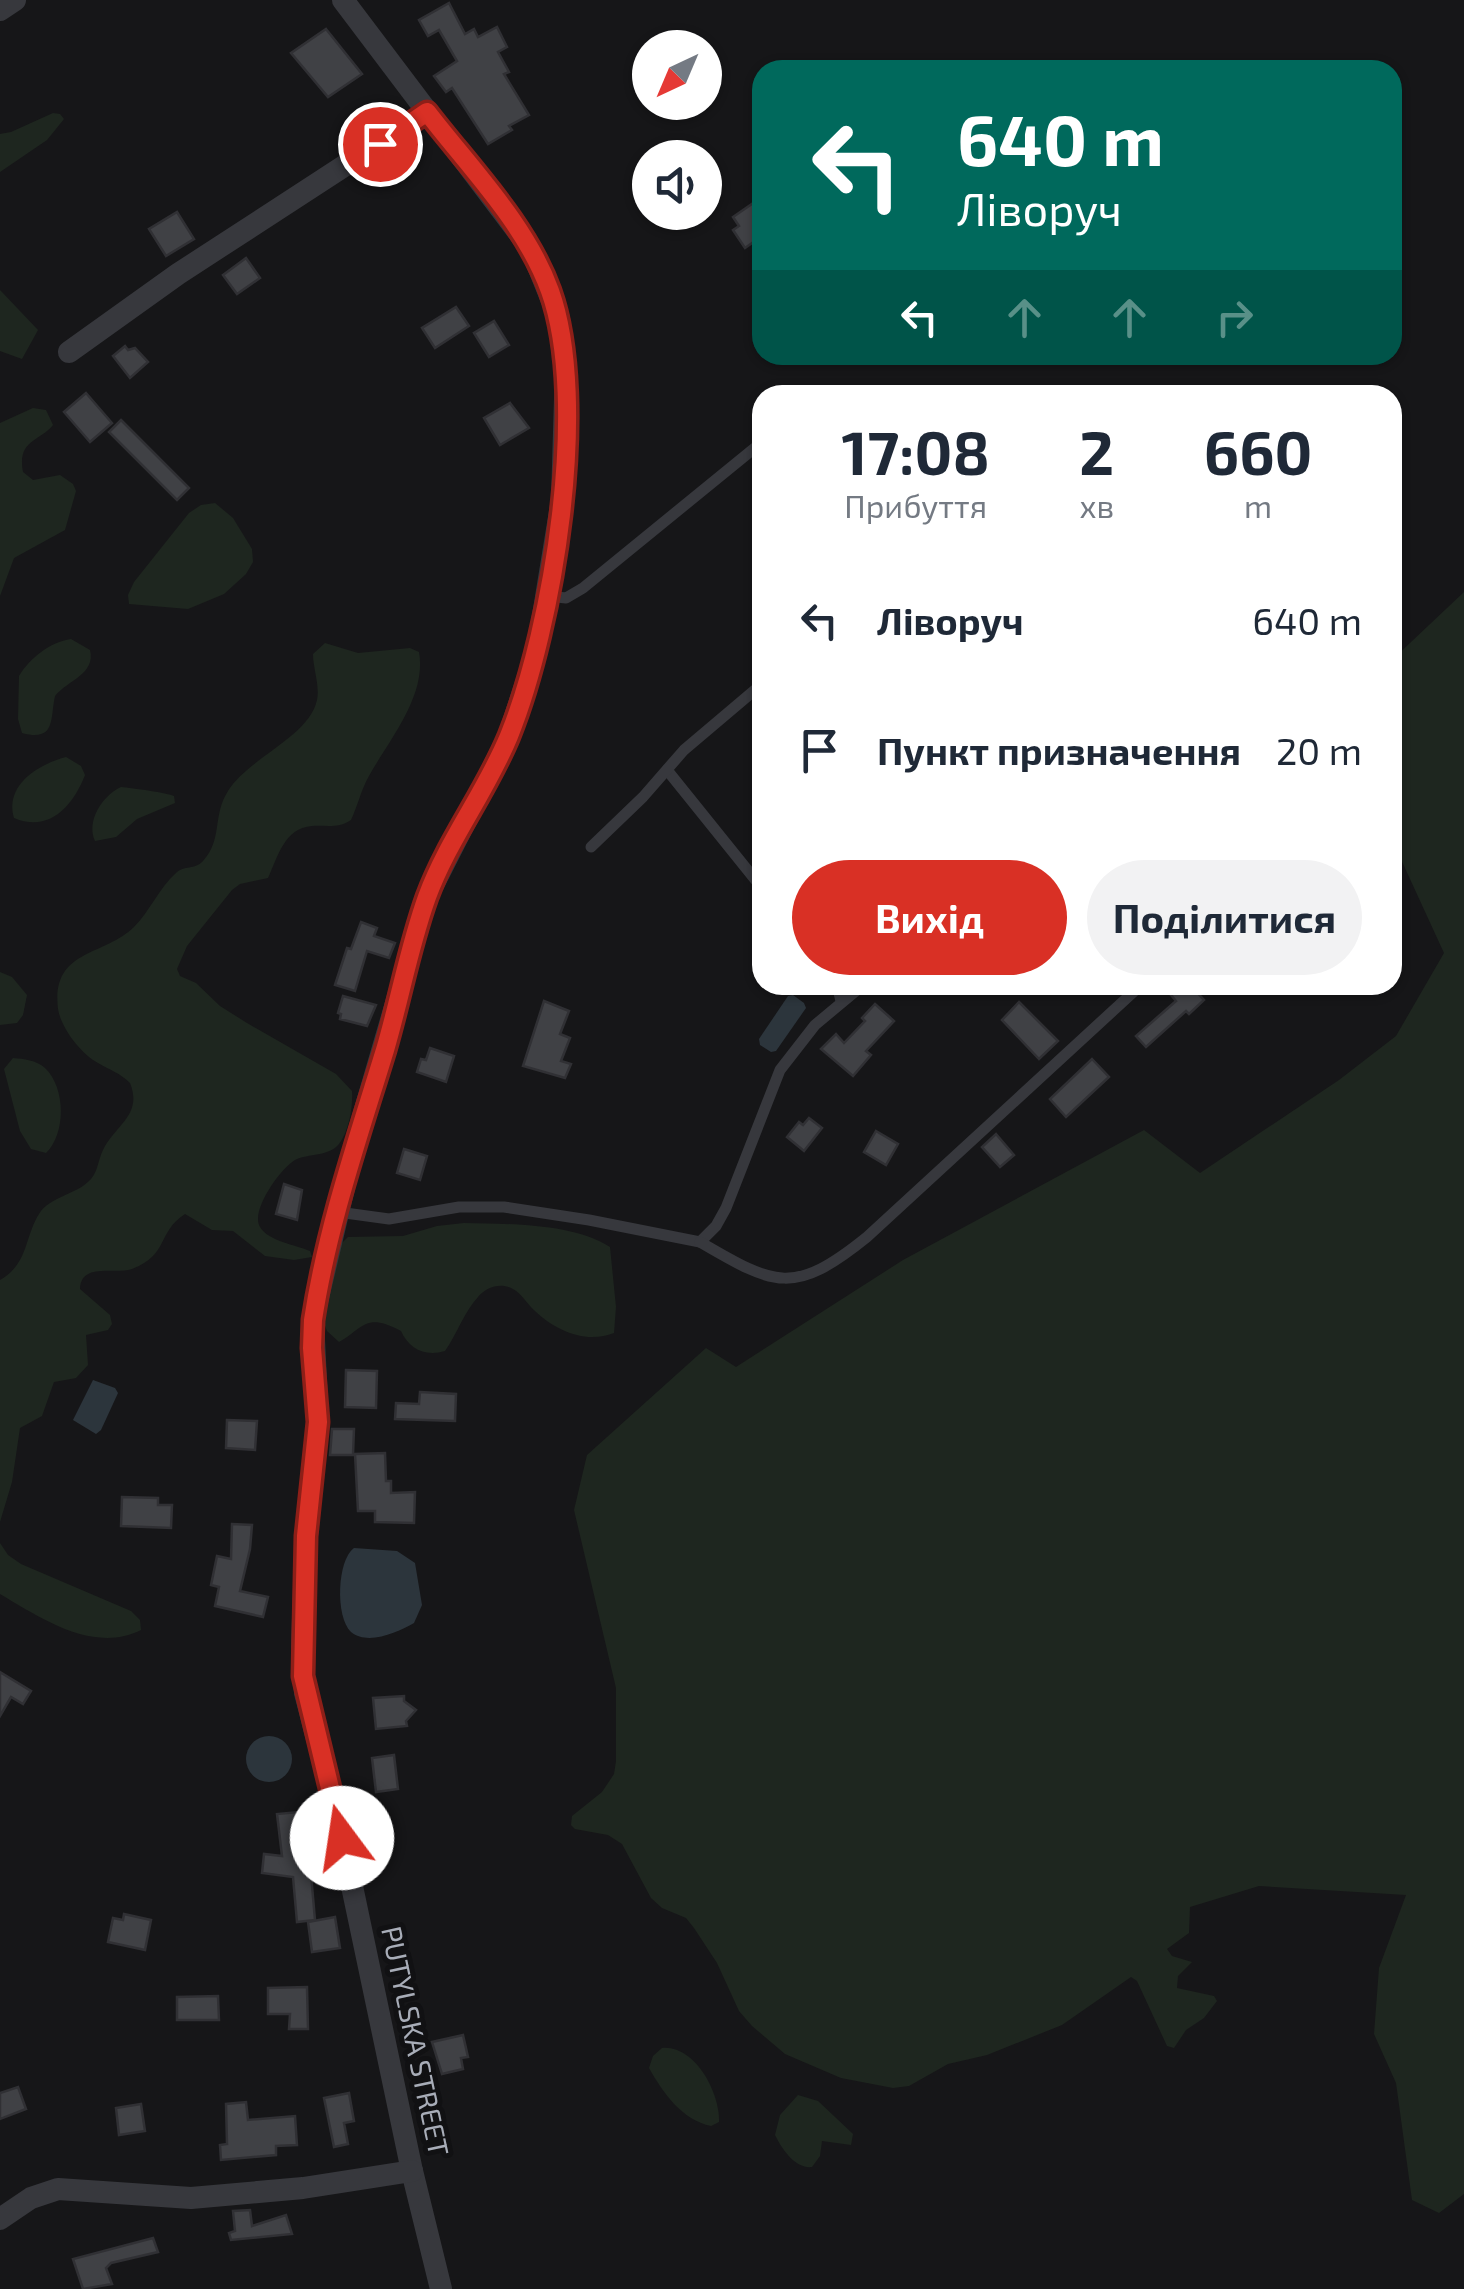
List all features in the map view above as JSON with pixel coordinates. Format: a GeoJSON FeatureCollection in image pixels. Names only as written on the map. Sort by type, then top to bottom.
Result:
{"type":"FeatureCollection","features":[{"type":"Feature","properties":{"kind":"street"},"geometry":{"type":"LineString","coordinates":[[0,10],[15,0]]}},
{"type":"Feature","properties":{"kind":"street","name":"PUTYLSKA STREET"},"geometry":{"type":"LineString","coordinates":[[343,0],[531,249],[559,318],[566,366],[562,499],[538,646],[508,738],[427,896],[338,1212],[313,1320],[318,1422],[306,1536],[303,1676],[341,1830],[412,2171],[441,2289]]}},
{"type":"Feature","properties":{"kind":"street"},"geometry":{"type":"LineString","coordinates":[[69,352],[178,274],[427,112]]}},
{"type":"Feature","properties":{"kind":"street"},"geometry":{"type":"LineString","coordinates":[[0,2219],[31,2198],[58,2189],[190,2198],[338,2184],[412,2171]]}},
{"type":"Feature","properties":{"kind":"lane"},"geometry":{"type":"LineString","coordinates":[[548,596],[566,598],[582,588],[752,450]]}},
{"type":"Feature","properties":{"kind":"lane"},"geometry":{"type":"LineString","coordinates":[[590,847],[698,738],[752,692]]}},
{"type":"Feature","properties":{"kind":"lane"},"geometry":{"type":"LineString","coordinates":[[667,770],[752,876]]}},
{"type":"Feature","properties":{"kind":"lane"},"geometry":{"type":"LineString","coordinates":[[840,995],[841,1001]]}},
{"type":"Feature","properties":{"kind":"lane"},"geometry":{"type":"LineString","coordinates":[[700,1242],[726,1208],[780,1070],[815,1024],[850,995]]}},
{"type":"Feature","properties":{"kind":"lane"},"geometry":{"type":"LineString","coordinates":[[338,1212],[388,1218],[459,1206],[504,1207],[700,1242],[754,1274],[780,1279],[810,1273],[838,1259],[867,1237],[1130,995]]}},
{"type":"Feature","properties":{"kind":"shaded area"},"geometry":{"type":"Polygon","coordinates":[[[53,113],[64,119],[47,140],[0,172],[0,134],[53,113]]]}},
{"type":"Feature","properties":{"kind":"shaded area"},"geometry":{"type":"Polygon","coordinates":[[[0,290],[38,330],[22,359],[0,351],[0,290]]]}},
{"type":"Feature","properties":{"kind":"shaded area"},"geometry":{"type":"Polygon","coordinates":[[[33,408],[46,410],[53,425],[26,448],[23,472],[33,480],[60,475],[76,491],[65,530],[14,558],[0,596],[0,423],[33,408]]]}},
{"type":"Feature","properties":{"kind":"shaded area"},"geometry":{"type":"Polygon","coordinates":[[[215,503],[233,518],[252,549],[253,562],[246,574],[224,594],[188,609],[129,604],[134,582],[189,513],[201,505],[215,503]]]}},
{"type":"Feature","properties":{"kind":"shaded area"},"geometry":{"type":"Polygon","coordinates":[[[1464,592],[1464,2194],[1439,2213],[1412,2200],[1396,2083],[1374,2034],[1379,1968],[1406,1895],[1259,1886],[1190,1907],[1189,1933],[1167,1949],[1172,1956],[1192,1962],[1178,1976],[1177,1988],[1214,1996],[1217,2001],[1204,2018],[1186,2030],[1174,2048],[1167,2046],[1137,1981],[1131,1977],[1062,2025],[987,2055],[948,2064],[909,2086],[893,2088],[841,2078],[785,2054],[739,2011],[717,1963],[686,1918],[662,1908],[651,1898],[622,1844],[608,1835],[571,1825],[572,1816],[602,1792],[614,1774],[616,1761],[616,1688],[574,1510],[587,1455],[706,1348],[736,1367],[903,1260],[1144,1130],[1200,1173],[1339,1080],[1396,1036],[1444,953],[1402,862],[1402,651],[1464,592]]]}},
{"type":"Feature","properties":{"kind":"shaded area"},"geometry":{"type":"Polygon","coordinates":[[[71,639],[90,650],[89,665],[55,696],[46,731],[22,733],[18,719],[19,676],[41,652],[71,639]]]}},
{"type":"Feature","properties":{"kind":"shaded area"},"geometry":{"type":"Polygon","coordinates":[[[325,643],[358,653],[410,648],[419,652],[420,668],[412,701],[366,781],[351,820],[295,832],[283,845],[268,878],[240,884],[232,890],[187,946],[177,969],[180,976],[196,983],[220,1006],[336,1074],[352,1091],[350,1119],[339,1144],[289,1165],[268,1191],[259,1211],[258,1220],[264,1232],[310,1251],[312,1257],[294,1260],[265,1256],[233,1231],[212,1230],[185,1214],[144,1263],[132,1269],[86,1275],[80,1289],[110,1315],[112,1324],[108,1330],[86,1335],[88,1365],[76,1378],[54,1382],[42,1416],[20,1428],[12,1482],[0,1522],[0,1280],[21,1258],[44,1208],[91,1179],[103,1150],[133,1103],[130,1083],[85,1053],[63,1024],[58,989],[63,975],[82,957],[122,937],[176,873],[203,861],[213,844],[228,791],[312,713],[318,694],[313,654],[325,643]]]}},
{"type":"Feature","properties":{"kind":"shaded area"},"geometry":{"type":"Polygon","coordinates":[[[66,757],[81,766],[85,775],[74,797],[49,819],[27,822],[14,818],[12,806],[19,786],[35,771],[66,757]]]}},
{"type":"Feature","properties":{"kind":"shaded area"},"geometry":{"type":"Polygon","coordinates":[[[121,787],[174,796],[175,803],[137,819],[116,837],[95,841],[93,825],[97,810],[121,787]]]}},
{"type":"Feature","properties":{"kind":"shaded area"},"geometry":{"type":"Polygon","coordinates":[[[0,972],[12,977],[27,995],[17,1023],[0,1025],[0,972]]]}},
{"type":"Feature","properties":{"kind":"shaded area"},"geometry":{"type":"Polygon","coordinates":[[[793,995],[806,1008],[776,1051],[771,1052],[760,1045],[759,1039],[788,996],[793,995]]]}},
{"type":"Feature","properties":{"kind":"shaded area"},"geometry":{"type":"Polygon","coordinates":[[[13,1058],[41,1065],[57,1087],[60,1123],[46,1153],[31,1149],[20,1131],[4,1069],[13,1058]]]}},
{"type":"Feature","properties":{"kind":"shaded area"},"geometry":{"type":"Polygon","coordinates":[[[464,1223],[559,1229],[610,1247],[616,1307],[614,1333],[593,1337],[562,1330],[543,1318],[516,1291],[499,1286],[485,1291],[473,1303],[445,1351],[418,1350],[401,1331],[380,1323],[366,1324],[339,1342],[327,1331],[323,1320],[340,1245],[348,1237],[403,1236],[464,1223]]]}},
{"type":"Feature","properties":{"kind":"shaded area"},"geometry":{"type":"Polygon","coordinates":[[[93,1380],[115,1388],[118,1393],[96,1434],[73,1420],[93,1380]]]}},
{"type":"Feature","properties":{"kind":"shaded area"},"geometry":{"type":"Polygon","coordinates":[[[0,1543],[21,1564],[131,1611],[140,1620],[141,1630],[104,1638],[86,1635],[50,1622],[0,1594],[0,1543]]]}},
{"type":"Feature","properties":{"kind":"shaded area"},"geometry":{"type":"Polygon","coordinates":[[[354,1548],[397,1551],[415,1563],[422,1605],[414,1623],[374,1638],[351,1632],[342,1614],[340,1589],[344,1564],[354,1548]]]}},
{"type":"Feature","properties":{"kind":"shaded area"},"geometry":{"type":"Polygon","coordinates":[[[269,1736],[285,1743],[292,1759],[285,1775],[269,1782],[253,1775],[246,1759],[253,1743],[269,1736]]]}},
{"type":"Feature","properties":{"kind":"shaded area"},"geometry":{"type":"Polygon","coordinates":[[[662,2048],[674,2049],[695,2062],[710,2085],[719,2122],[711,2126],[691,2118],[667,2096],[649,2068],[653,2056],[662,2048]]]}},
{"type":"Feature","properties":{"kind":"shaded area"},"geometry":{"type":"Polygon","coordinates":[[[798,2095],[818,2101],[853,2134],[851,2145],[822,2141],[820,2156],[812,2167],[795,2161],[775,2135],[780,2115],[798,2095]]]}},
{"type":"Feature","properties":{"kind":"building"},"geometry":{"type":"Polygon","coordinates":[[[449,3],[465,34],[474,29],[478,37],[497,27],[507,47],[498,52],[509,72],[504,74],[529,115],[488,144],[452,88],[446,92],[434,76],[457,61],[439,30],[428,36],[419,20],[449,3]]]}},
{"type":"Feature","properties":{"kind":"building"},"geometry":{"type":"Polygon","coordinates":[[[326,29],[362,74],[328,97],[291,53],[326,29]]]}},
{"type":"Feature","properties":{"kind":"building"},"geometry":{"type":"Polygon","coordinates":[[[752,204],[752,243],[745,248],[733,230],[739,226],[733,217],[752,204]]]}},
{"type":"Feature","properties":{"kind":"building"},"geometry":{"type":"Polygon","coordinates":[[[177,212],[194,239],[166,256],[149,229],[177,212]]]}},
{"type":"Feature","properties":{"kind":"building"},"geometry":{"type":"Polygon","coordinates":[[[246,258],[260,278],[237,294],[223,275],[246,258]]]}},
{"type":"Feature","properties":{"kind":"building"},"geometry":{"type":"Polygon","coordinates":[[[456,307],[469,326],[435,348],[422,328],[456,307]]]}},
{"type":"Feature","properties":{"kind":"building"},"geometry":{"type":"Polygon","coordinates":[[[494,321],[509,345],[489,357],[474,333],[494,321]]]}},
{"type":"Feature","properties":{"kind":"building"},"geometry":{"type":"Polygon","coordinates":[[[125,346],[128,350],[135,348],[148,362],[130,378],[113,356],[125,346]]]}},
{"type":"Feature","properties":{"kind":"building"},"geometry":{"type":"Polygon","coordinates":[[[86,393],[112,423],[90,442],[64,412],[86,393]]]}},
{"type":"Feature","properties":{"kind":"building"},"geometry":{"type":"Polygon","coordinates":[[[510,403],[529,428],[500,445],[484,418],[510,403]]]}},
{"type":"Feature","properties":{"kind":"building"},"geometry":{"type":"Polygon","coordinates":[[[121,420],[189,488],[177,500],[109,432],[121,420]]]}},
{"type":"Feature","properties":{"kind":"building"},"geometry":{"type":"Polygon","coordinates":[[[361,922],[377,928],[374,936],[395,943],[389,958],[367,951],[355,991],[335,985],[347,948],[351,949],[361,922]]]}},
{"type":"Feature","properties":{"kind":"building"},"geometry":{"type":"Polygon","coordinates":[[[1171,995],[1199,995],[1204,1000],[1146,1047],[1136,1036],[1176,1001],[1171,995]]]}},
{"type":"Feature","properties":{"kind":"building"},"geometry":{"type":"Polygon","coordinates":[[[343,996],[376,1005],[367,1026],[340,1019],[343,996]]]}},
{"type":"Feature","properties":{"kind":"building"},"geometry":{"type":"Polygon","coordinates":[[[544,1001],[569,1011],[560,1034],[570,1038],[561,1061],[571,1064],[565,1078],[523,1066],[544,1001]]]}},
{"type":"Feature","properties":{"kind":"building"},"geometry":{"type":"Polygon","coordinates":[[[1019,1002],[1058,1041],[1039,1059],[1002,1020],[1019,1002]]]}},
{"type":"Feature","properties":{"kind":"building"},"geometry":{"type":"Polygon","coordinates":[[[875,1004],[894,1021],[866,1051],[871,1055],[853,1076],[821,1049],[836,1034],[844,1043],[875,1004]]]}},
{"type":"Feature","properties":{"kind":"building"},"geometry":{"type":"Polygon","coordinates":[[[430,1048],[454,1056],[446,1082],[417,1072],[430,1048]]]}},
{"type":"Feature","properties":{"kind":"building"},"geometry":{"type":"Polygon","coordinates":[[[1092,1059],[1109,1077],[1066,1117],[1050,1099],[1092,1059]]]}},
{"type":"Feature","properties":{"kind":"building"},"geometry":{"type":"Polygon","coordinates":[[[809,1118],[822,1128],[804,1151],[787,1137],[799,1122],[803,1125],[809,1118]]]}},
{"type":"Feature","properties":{"kind":"building"},"geometry":{"type":"Polygon","coordinates":[[[876,1131],[898,1144],[886,1165],[864,1152],[876,1131]]]}},
{"type":"Feature","properties":{"kind":"building"},"geometry":{"type":"Polygon","coordinates":[[[996,1134],[1014,1155],[1000,1167],[982,1147],[996,1134]]]}},
{"type":"Feature","properties":{"kind":"building"},"geometry":{"type":"Polygon","coordinates":[[[404,1149],[427,1156],[420,1180],[397,1173],[404,1149]]]}},
{"type":"Feature","properties":{"kind":"building"},"geometry":{"type":"Polygon","coordinates":[[[284,1184],[302,1190],[297,1220],[276,1214],[284,1184]]]}},
{"type":"Feature","properties":{"kind":"building"},"geometry":{"type":"Polygon","coordinates":[[[346,1370],[377,1371],[376,1408],[345,1407],[346,1370]]]}},
{"type":"Feature","properties":{"kind":"building"},"geometry":{"type":"Polygon","coordinates":[[[420,1392],[456,1394],[455,1421],[395,1419],[396,1403],[419,1404],[420,1392]]]}},
{"type":"Feature","properties":{"kind":"building"},"geometry":{"type":"Polygon","coordinates":[[[227,1420],[257,1421],[255,1450],[226,1448],[227,1420]]]}},
{"type":"Feature","properties":{"kind":"building"},"geometry":{"type":"Polygon","coordinates":[[[332,1429],[354,1429],[353,1455],[330,1455],[332,1429]]]}},
{"type":"Feature","properties":{"kind":"building"},"geometry":{"type":"Polygon","coordinates":[[[385,1453],[386,1481],[391,1481],[391,1493],[415,1492],[414,1523],[375,1522],[375,1511],[358,1511],[355,1454],[385,1453]]]}},
{"type":"Feature","properties":{"kind":"building"},"geometry":{"type":"Polygon","coordinates":[[[122,1497],[158,1498],[158,1505],[172,1505],[171,1528],[121,1526],[122,1497]]]}},
{"type":"Feature","properties":{"kind":"building"},"geometry":{"type":"Polygon","coordinates":[[[232,1524],[252,1525],[240,1591],[268,1597],[263,1617],[215,1606],[219,1587],[211,1585],[217,1556],[231,1559],[232,1524]]]}},
{"type":"Feature","properties":{"kind":"building"},"geometry":{"type":"Polygon","coordinates":[[[0,1672],[31,1691],[23,1704],[11,1697],[0,1716],[0,1672]]]}},
{"type":"Feature","properties":{"kind":"building"},"geometry":{"type":"Polygon","coordinates":[[[404,1696],[404,1701],[416,1710],[406,1721],[407,1726],[376,1729],[373,1698],[404,1696]]]}},
{"type":"Feature","properties":{"kind":"building"},"geometry":{"type":"Polygon","coordinates":[[[394,1755],[398,1789],[376,1792],[372,1758],[394,1755]]]}},
{"type":"Feature","properties":{"kind":"building"},"geometry":{"type":"Polygon","coordinates":[[[309,1811],[314,1856],[320,1856],[322,1874],[311,1874],[315,1920],[297,1922],[293,1877],[262,1873],[264,1854],[282,1856],[277,1814],[309,1811]]]}},
{"type":"Feature","properties":{"kind":"building"},"geometry":{"type":"Polygon","coordinates":[[[124,1914],[151,1920],[145,1950],[108,1942],[113,1918],[123,1920],[124,1914]]]}},
{"type":"Feature","properties":{"kind":"building"},"geometry":{"type":"Polygon","coordinates":[[[335,1917],[340,1948],[312,1952],[308,1922],[335,1917]]]}},
{"type":"Feature","properties":{"kind":"building"},"geometry":{"type":"Polygon","coordinates":[[[307,1987],[308,2029],[289,2029],[290,2014],[268,2014],[268,1988],[307,1987]]]}},
{"type":"Feature","properties":{"kind":"building"},"geometry":{"type":"Polygon","coordinates":[[[218,1996],[219,2020],[177,2020],[177,1997],[218,1996]]]}},
{"type":"Feature","properties":{"kind":"building"},"geometry":{"type":"Polygon","coordinates":[[[463,2035],[468,2057],[461,2058],[463,2069],[442,2074],[432,2042],[463,2035]]]}},
{"type":"Feature","properties":{"kind":"building"},"geometry":{"type":"Polygon","coordinates":[[[18,2087],[26,2109],[0,2119],[0,2093],[18,2087]]]}},
{"type":"Feature","properties":{"kind":"building"},"geometry":{"type":"Polygon","coordinates":[[[349,2093],[354,2121],[344,2123],[348,2144],[334,2147],[324,2098],[349,2093]]]}},
{"type":"Feature","properties":{"kind":"building"},"geometry":{"type":"Polygon","coordinates":[[[246,2102],[248,2120],[295,2116],[297,2145],[276,2146],[276,2155],[221,2160],[220,2145],[227,2144],[226,2104],[246,2102]]]}},
{"type":"Feature","properties":{"kind":"building"},"geometry":{"type":"Polygon","coordinates":[[[141,2104],[145,2131],[119,2135],[116,2108],[141,2104]]]}},
{"type":"Feature","properties":{"kind":"building"},"geometry":{"type":"Polygon","coordinates":[[[250,2210],[252,2226],[286,2215],[292,2234],[231,2240],[229,2233],[235,2231],[233,2211],[250,2210]]]}},
{"type":"Feature","properties":{"kind":"building"},"geometry":{"type":"Polygon","coordinates":[[[153,2238],[158,2252],[111,2263],[106,2268],[112,2284],[83,2289],[73,2259],[153,2238]]]}},
{"type":"Feature","properties":{"kind":"route"},"geometry":{"type":"LineString","coordinates":[[342,1838],[303,1676],[306,1536],[318,1422],[312,1348],[314,1308],[352,1154],[427,896],[508,738],[538,646],[562,499],[566,432],[566,366],[559,318],[531,249],[427,112],[380,144]]}}]}
